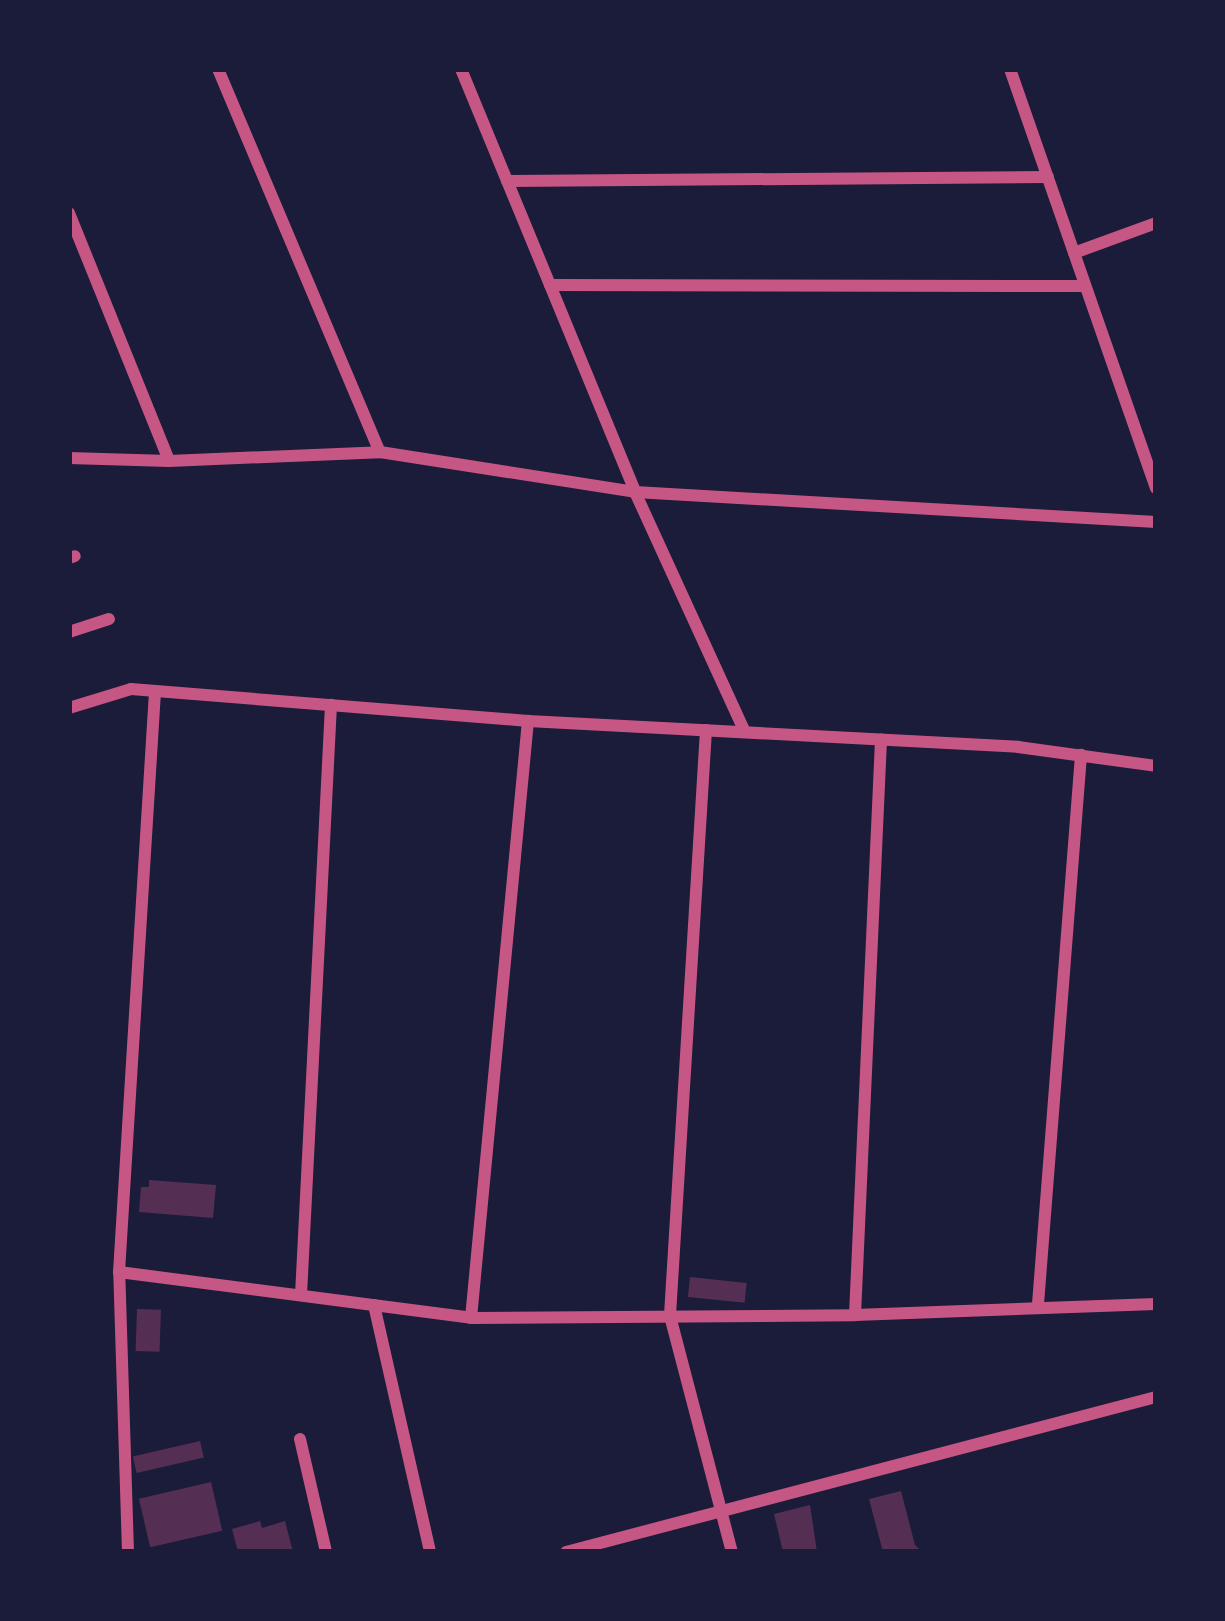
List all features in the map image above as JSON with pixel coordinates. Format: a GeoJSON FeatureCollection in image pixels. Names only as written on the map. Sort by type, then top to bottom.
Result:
{"type":"FeatureCollection","features":[{"type":"Feature","properties":{"kind":"street"},"geometry":{"type":"LineString","coordinates":[[218,69],[380,452]]}},
{"type":"Feature","properties":{"kind":"street"},"geometry":{"type":"LineString","coordinates":[[460,69],[634,492],[745,732]]}},
{"type":"Feature","properties":{"kind":"street"},"geometry":{"type":"LineString","coordinates":[[1010,69],[1156,488]]}},
{"type":"Feature","properties":{"kind":"street"},"geometry":{"type":"LineString","coordinates":[[507,182],[1048,177]]}},
{"type":"Feature","properties":{"kind":"street"},"geometry":{"type":"LineString","coordinates":[[69,213],[169,461]]}},
{"type":"Feature","properties":{"kind":"street"},"geometry":{"type":"LineString","coordinates":[[1074,253],[1156,223]]}},
{"type":"Feature","properties":{"kind":"street"},"geometry":{"type":"LineString","coordinates":[[550,285],[1085,286]]}},
{"type":"Feature","properties":{"kind":"street"},"geometry":{"type":"LineString","coordinates":[[69,458],[169,461],[380,452],[634,492],[1156,522]]}},
{"type":"Feature","properties":{"kind":"street"},"geometry":{"type":"LineString","coordinates":[[69,632],[110,619]]}},
{"type":"Feature","properties":{"kind":"street"},"geometry":{"type":"LineString","coordinates":[[69,708],[131,689],[528,721],[1081,755],[1156,766]]}},
{"type":"Feature","properties":{"kind":"street"},"geometry":{"type":"LineString","coordinates":[[128,1552],[119,1272],[155,691]]}},
{"type":"Feature","properties":{"kind":"street"},"geometry":{"type":"LineString","coordinates":[[301,1295],[331,705]]}},
{"type":"Feature","properties":{"kind":"street"},"geometry":{"type":"LineString","coordinates":[[471,1318],[528,721]]}},
{"type":"Feature","properties":{"kind":"street"},"geometry":{"type":"LineString","coordinates":[[706,730],[670,1316],[732,1552]]}},
{"type":"Feature","properties":{"kind":"street"},"geometry":{"type":"LineString","coordinates":[[855,1315],[881,740]]}},
{"type":"Feature","properties":{"kind":"street"},"geometry":{"type":"LineString","coordinates":[[1038,1304],[1081,755]]}},
{"type":"Feature","properties":{"kind":"street"},"geometry":{"type":"LineString","coordinates":[[119,1272],[471,1318],[855,1315],[1038,1304],[1156,1304]]}},
{"type":"Feature","properties":{"kind":"street"},"geometry":{"type":"LineString","coordinates":[[374,1305],[430,1552]]}},
{"type":"Feature","properties":{"kind":"street"},"geometry":{"type":"LineString","coordinates":[[566,1552],[1156,1397]]}},
{"type":"Feature","properties":{"kind":"street"},"geometry":{"type":"LineString","coordinates":[[300,1439],[326,1552]]}},
{"type":"Feature","properties":{"kind":"building"},"geometry":{"type":"Polygon","coordinates":[[[149,1180],[216,1185],[213,1218],[139,1212],[141,1187],[149,1187],[149,1180]]]}},
{"type":"Feature","properties":{"kind":"building"},"geometry":{"type":"Polygon","coordinates":[[[690,1277],[747,1283],[745,1303],[688,1297],[690,1277]]]}},
{"type":"Feature","properties":{"kind":"building"},"geometry":{"type":"Polygon","coordinates":[[[137,1309],[161,1310],[160,1352],[136,1351],[137,1309]]]}},
{"type":"Feature","properties":{"kind":"building"},"geometry":{"type":"Polygon","coordinates":[[[200,1441],[204,1458],[137,1473],[133,1457],[200,1441]]]}},
{"type":"Feature","properties":{"kind":"building"},"geometry":{"type":"Polygon","coordinates":[[[211,1482],[222,1531],[150,1547],[139,1499],[211,1482]]]}},
{"type":"Feature","properties":{"kind":"building"},"geometry":{"type":"Polygon","coordinates":[[[901,1491],[915,1545],[922,1552],[883,1552],[869,1499],[901,1491]]]}},
{"type":"Feature","properties":{"kind":"building"},"geometry":{"type":"Polygon","coordinates":[[[810,1505],[817,1552],[783,1552],[774,1514],[810,1505]]]}},
{"type":"Feature","properties":{"kind":"building"},"geometry":{"type":"Polygon","coordinates":[[[260,1521],[262,1528],[285,1521],[293,1552],[238,1552],[232,1529],[260,1521]]]}}]}
